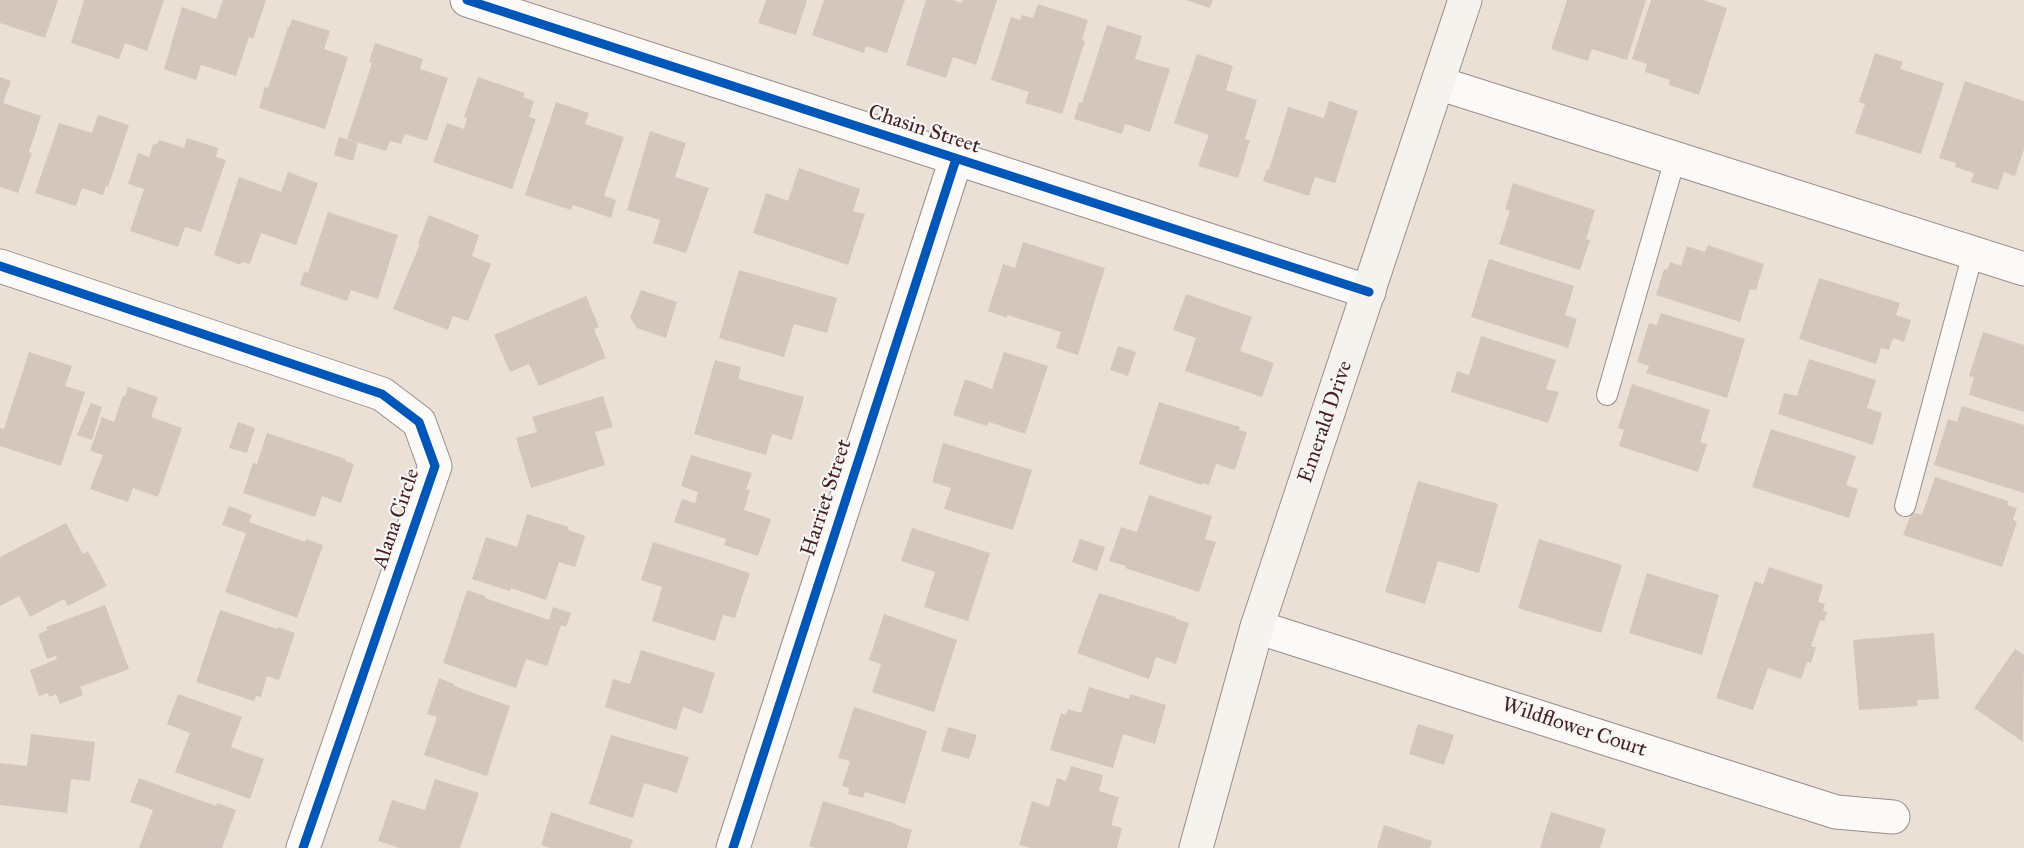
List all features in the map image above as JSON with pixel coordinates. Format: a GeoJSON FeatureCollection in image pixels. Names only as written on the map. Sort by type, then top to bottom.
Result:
{"type":"FeatureCollection","features":[{"type":"Feature","properties":{"kind":"main road","name":"Emerald Drive"},"geometry":{"type":"LineString","coordinates":[[1196,848],[1257,627],[1465,0]]}},
{"type":"Feature","properties":{"kind":"street","name":"Chasin Street"},"geometry":{"type":"LineString","coordinates":[[467,0],[1369,292]]}},
{"type":"Feature","properties":{"kind":"street"},"geometry":{"type":"LineString","coordinates":[[1438,83],[2024,269]]}},
{"type":"Feature","properties":{"kind":"street","name":"Harriet Street"},"geometry":{"type":"LineString","coordinates":[[733,848],[956,159]]}},
{"type":"Feature","properties":{"kind":"street","name":"Alana Circle"},"geometry":{"type":"LineString","coordinates":[[0,266],[382,394],[419,422],[435,466],[303,848]]}},
{"type":"Feature","properties":{"kind":"street","name":"Wildflower Court"},"geometry":{"type":"LineString","coordinates":[[1257,627],[1836,812],[1893,817]]}},
{"type":"Feature","properties":{"kind":"lane"},"geometry":{"type":"LineString","coordinates":[[1607,395],[1675,159]]}},
{"type":"Feature","properties":{"kind":"lane"},"geometry":{"type":"LineString","coordinates":[[1905,506],[1973,253]]}},
{"type":"Feature","properties":{"kind":"building"},"geometry":{"type":"Polygon","coordinates":[[[0,0],[58,0],[45,38],[0,23],[0,0]]]}},
{"type":"Feature","properties":{"kind":"building"},"geometry":{"type":"Polygon","coordinates":[[[84,0],[164,0],[147,51],[125,43],[119,59],[71,43],[84,0]]]}},
{"type":"Feature","properties":{"kind":"building"},"geometry":{"type":"Polygon","coordinates":[[[223,0],[266,0],[253,39],[249,37],[236,76],[201,65],[196,80],[164,69],[182,7],[216,19],[223,0]]]}},
{"type":"Feature","properties":{"kind":"building"},"geometry":{"type":"Polygon","coordinates":[[[766,0],[807,0],[796,35],[758,23],[766,0]]]}},
{"type":"Feature","properties":{"kind":"building"},"geometry":{"type":"Polygon","coordinates":[[[824,0],[905,0],[887,53],[866,46],[864,53],[812,35],[824,0]]]}},
{"type":"Feature","properties":{"kind":"building"},"geometry":{"type":"Polygon","coordinates":[[[926,0],[953,0],[962,3],[963,0],[997,0],[976,65],[953,57],[946,78],[906,65],[926,0]]]}},
{"type":"Feature","properties":{"kind":"building"},"geometry":{"type":"Polygon","coordinates":[[[1186,0],[1213,0],[1210,8],[1186,0]]]}},
{"type":"Feature","properties":{"kind":"building"},"geometry":{"type":"Polygon","coordinates":[[[1567,0],[1646,0],[1627,60],[1592,49],[1588,61],[1551,49],[1567,0]]]}},
{"type":"Feature","properties":{"kind":"building"},"geometry":{"type":"Polygon","coordinates":[[[1651,0],[1703,0],[1727,8],[1699,95],[1669,85],[1670,80],[1645,72],[1647,64],[1632,59],[1651,0]]]}},
{"type":"Feature","properties":{"kind":"building"},"geometry":{"type":"Polygon","coordinates":[[[1038,4],[1088,20],[1082,40],[1085,41],[1062,114],[1025,103],[1029,92],[991,80],[1011,17],[1020,20],[1022,15],[1033,18],[1038,4]]]}},
{"type":"Feature","properties":{"kind":"building"},"geometry":{"type":"Polygon","coordinates":[[[292,19],[330,31],[324,49],[348,57],[325,129],[259,108],[292,19]]]}},
{"type":"Feature","properties":{"kind":"building"},"geometry":{"type":"Polygon","coordinates":[[[1107,25],[1142,36],[1135,59],[1170,69],[1150,132],[1125,124],[1122,134],[1074,119],[1079,102],[1082,103],[1107,25]]]}},
{"type":"Feature","properties":{"kind":"building"},"geometry":{"type":"Polygon","coordinates":[[[375,43],[423,59],[420,69],[448,78],[427,141],[405,134],[401,144],[390,141],[386,151],[347,139],[372,63],[369,62],[375,43]]]}},
{"type":"Feature","properties":{"kind":"building"},"geometry":{"type":"Polygon","coordinates":[[[1875,53],[1903,62],[1900,69],[1944,83],[1921,154],[1855,133],[1865,104],[1859,102],[1875,53]]]}},
{"type":"Feature","properties":{"kind":"building"},"geometry":{"type":"Polygon","coordinates":[[[1197,54],[1233,66],[1226,90],[1257,100],[1245,139],[1250,140],[1238,178],[1198,166],[1209,135],[1174,123],[1197,54]]]}},
{"type":"Feature","properties":{"kind":"building"},"geometry":{"type":"Polygon","coordinates":[[[0,77],[11,81],[3,103],[41,116],[29,152],[32,153],[18,193],[0,187],[0,77]]]}},
{"type":"Feature","properties":{"kind":"building"},"geometry":{"type":"Polygon","coordinates":[[[478,77],[525,93],[523,97],[534,101],[529,117],[536,119],[512,189],[433,162],[447,123],[464,129],[467,118],[464,117],[478,77]]]}},
{"type":"Feature","properties":{"kind":"building"},"geometry":{"type":"Polygon","coordinates":[[[1965,81],[2024,101],[2024,149],[2015,176],[2004,172],[1998,190],[1971,182],[1974,173],[1955,167],[1956,163],[1939,158],[1965,81]]]}},
{"type":"Feature","properties":{"kind":"building"},"geometry":{"type":"Polygon","coordinates":[[[1329,101],[1358,111],[1335,183],[1315,177],[1309,196],[1263,181],[1267,169],[1269,170],[1288,107],[1324,118],[1329,101]]]}},
{"type":"Feature","properties":{"kind":"building"},"geometry":{"type":"Polygon","coordinates":[[[556,102],[589,113],[585,124],[624,137],[604,196],[616,200],[611,218],[573,205],[571,210],[525,195],[556,102]]]}},
{"type":"Feature","properties":{"kind":"building"},"geometry":{"type":"Polygon","coordinates":[[[98,115],[129,125],[108,187],[106,186],[103,195],[82,188],[76,206],[35,193],[59,123],[92,133],[98,115]]]}},
{"type":"Feature","properties":{"kind":"building"},"geometry":{"type":"Polygon","coordinates":[[[650,131],[686,143],[675,177],[709,188],[686,253],[653,243],[660,220],[627,210],[650,131]]]}},
{"type":"Feature","properties":{"kind":"building"},"geometry":{"type":"Polygon","coordinates":[[[339,137],[358,143],[353,161],[334,155],[339,137]]]}},
{"type":"Feature","properties":{"kind":"building"},"geometry":{"type":"Polygon","coordinates":[[[187,138],[218,148],[216,157],[226,160],[201,232],[185,227],[178,247],[130,231],[144,189],[128,184],[138,153],[149,157],[153,145],[159,140],[184,148],[187,138]]]}},
{"type":"Feature","properties":{"kind":"building"},"geometry":{"type":"Polygon","coordinates":[[[799,168],[860,189],[853,211],[865,214],[848,265],[753,233],[766,193],[788,201],[799,168]]]}},
{"type":"Feature","properties":{"kind":"building"},"geometry":{"type":"Polygon","coordinates":[[[288,172],[318,183],[296,245],[261,233],[250,264],[242,262],[241,265],[214,255],[239,177],[281,192],[288,172]]]}},
{"type":"Feature","properties":{"kind":"building"},"geometry":{"type":"Polygon","coordinates":[[[1513,183],[1595,210],[1586,239],[1590,240],[1580,270],[1499,244],[1510,211],[1505,209],[1513,183]]]}},
{"type":"Feature","properties":{"kind":"building"},"geometry":{"type":"Polygon","coordinates":[[[328,212],[398,235],[378,299],[351,290],[347,301],[300,285],[304,272],[308,273],[328,212]]]}},
{"type":"Feature","properties":{"kind":"building"},"geometry":{"type":"Polygon","coordinates":[[[429,215],[479,235],[472,256],[491,264],[468,321],[453,316],[448,330],[393,309],[420,244],[418,243],[429,215]]]}},
{"type":"Feature","properties":{"kind":"building"},"geometry":{"type":"Polygon","coordinates":[[[1023,242],[1105,268],[1078,355],[1056,348],[1061,332],[988,311],[1003,264],[1015,268],[1023,242]]]}},
{"type":"Feature","properties":{"kind":"building"},"geometry":{"type":"Polygon","coordinates":[[[1708,245],[1764,264],[1756,290],[1750,289],[1740,322],[1656,295],[1664,269],[1667,270],[1670,262],[1681,266],[1687,246],[1705,252],[1708,245]]]}},
{"type":"Feature","properties":{"kind":"building"},"geometry":{"type":"Polygon","coordinates":[[[1489,259],[1574,286],[1565,315],[1577,319],[1568,348],[1471,317],[1489,259]]]}},
{"type":"Feature","properties":{"kind":"building"},"geometry":{"type":"Polygon","coordinates":[[[739,270],[837,298],[827,333],[794,324],[784,357],[719,338],[739,270]]]}},
{"type":"Feature","properties":{"kind":"building"},"geometry":{"type":"Polygon","coordinates":[[[1819,278],[1900,303],[1896,315],[1911,320],[1904,342],[1893,338],[1889,350],[1881,348],[1876,364],[1799,339],[1819,278]]]}},
{"type":"Feature","properties":{"kind":"building"},"geometry":{"type":"Polygon","coordinates":[[[641,290],[677,302],[666,338],[637,328],[630,318],[641,290]]]}},
{"type":"Feature","properties":{"kind":"building"},"geometry":{"type":"Polygon","coordinates":[[[1186,294],[1252,317],[1240,351],[1274,363],[1262,397],[1185,371],[1196,338],[1173,330],[1186,294]]]}},
{"type":"Feature","properties":{"kind":"building"},"geometry":{"type":"Polygon","coordinates":[[[586,296],[599,327],[594,329],[606,358],[539,386],[529,364],[510,372],[494,335],[586,296]]]}},
{"type":"Feature","properties":{"kind":"building"},"geometry":{"type":"Polygon","coordinates":[[[1661,313],[1745,339],[1727,398],[1646,373],[1649,366],[1637,362],[1649,323],[1657,325],[1661,313]]]}},
{"type":"Feature","properties":{"kind":"building"},"geometry":{"type":"Polygon","coordinates":[[[1983,332],[2024,345],[2024,412],[1969,395],[1974,377],[1969,376],[1983,332]]]}},
{"type":"Feature","properties":{"kind":"building"},"geometry":{"type":"Polygon","coordinates":[[[1481,336],[1556,360],[1546,389],[1559,392],[1548,423],[1451,392],[1457,371],[1469,375],[1481,336]]]}},
{"type":"Feature","properties":{"kind":"building"},"geometry":{"type":"Polygon","coordinates":[[[1118,346],[1136,352],[1128,376],[1110,370],[1118,346]]]}},
{"type":"Feature","properties":{"kind":"building"},"geometry":{"type":"Polygon","coordinates":[[[29,352],[72,366],[65,386],[85,392],[61,466],[0,446],[0,428],[4,429],[29,352]]]}},
{"type":"Feature","properties":{"kind":"building"},"geometry":{"type":"Polygon","coordinates":[[[1004,352],[1048,366],[1025,434],[989,422],[987,426],[953,415],[965,379],[992,389],[1004,352]]]}},
{"type":"Feature","properties":{"kind":"building"},"geometry":{"type":"Polygon","coordinates":[[[1809,359],[1876,380],[1867,408],[1882,413],[1873,445],[1778,414],[1784,393],[1797,396],[1809,359]]]}},
{"type":"Feature","properties":{"kind":"building"},"geometry":{"type":"Polygon","coordinates":[[[715,360],[741,367],[738,379],[804,397],[792,440],[772,434],[766,455],[694,434],[715,360]]]}},
{"type":"Feature","properties":{"kind":"building"},"geometry":{"type":"Polygon","coordinates":[[[1632,384],[1710,410],[1700,442],[1707,444],[1698,472],[1619,446],[1624,430],[1618,428],[1632,384]]]}},
{"type":"Feature","properties":{"kind":"building"},"geometry":{"type":"Polygon","coordinates":[[[128,387],[158,397],[151,417],[182,428],[158,497],[133,488],[128,502],[90,489],[103,455],[90,451],[102,417],[114,422],[128,387]]]}},
{"type":"Feature","properties":{"kind":"building"},"geometry":{"type":"Polygon","coordinates":[[[603,396],[613,427],[595,432],[605,465],[531,488],[516,438],[537,432],[532,417],[603,396]]]}},
{"type":"Feature","properties":{"kind":"building"},"geometry":{"type":"Polygon","coordinates":[[[1159,402],[1240,427],[1239,430],[1247,432],[1235,470],[1216,464],[1209,485],[1203,483],[1202,485],[1139,464],[1159,402]]]}},
{"type":"Feature","properties":{"kind":"building"},"geometry":{"type":"Polygon","coordinates":[[[91,403],[102,407],[92,440],[77,435],[91,403]]]}},
{"type":"Feature","properties":{"kind":"building"},"geometry":{"type":"Polygon","coordinates":[[[1962,406],[2024,425],[2024,493],[1934,465],[1948,419],[1957,422],[1962,406]]]}},
{"type":"Feature","properties":{"kind":"building"},"geometry":{"type":"Polygon","coordinates":[[[238,422],[255,428],[247,453],[229,448],[238,422]]]}},
{"type":"Feature","properties":{"kind":"building"},"geometry":{"type":"Polygon","coordinates":[[[1771,429],[1856,456],[1846,485],[1858,489],[1849,518],[1752,487],[1771,429]]]}},
{"type":"Feature","properties":{"kind":"building"},"geometry":{"type":"Polygon","coordinates":[[[267,433],[346,459],[345,461],[354,464],[341,503],[322,496],[315,517],[243,493],[253,463],[257,464],[267,433]]]}},
{"type":"Feature","properties":{"kind":"building"},"geometry":{"type":"Polygon","coordinates":[[[943,443],[1032,470],[1013,530],[944,509],[951,488],[932,482],[943,443]]]}},
{"type":"Feature","properties":{"kind":"building"},"geometry":{"type":"Polygon","coordinates":[[[691,455],[752,473],[746,489],[750,490],[744,510],[771,519],[758,556],[724,545],[726,539],[674,522],[682,499],[695,503],[698,492],[681,486],[691,455]]]}},
{"type":"Feature","properties":{"kind":"building"},"geometry":{"type":"Polygon","coordinates":[[[1935,477],[2008,501],[2007,505],[2017,508],[2013,520],[2017,522],[2002,567],[1903,535],[1912,512],[1922,515],[1935,477]]]}},
{"type":"Feature","properties":{"kind":"building"},"geometry":{"type":"Polygon","coordinates":[[[1418,481],[1498,504],[1479,573],[1438,561],[1425,604],[1385,592],[1418,481]]]}},
{"type":"Feature","properties":{"kind":"building"},"geometry":{"type":"Polygon","coordinates":[[[1149,495],[1212,516],[1205,539],[1216,542],[1199,592],[1109,561],[1121,527],[1137,532],[1149,495]]]}},
{"type":"Feature","properties":{"kind":"building"},"geometry":{"type":"Polygon","coordinates":[[[229,506],[252,515],[249,522],[305,542],[306,539],[323,545],[297,618],[225,592],[246,533],[222,525],[229,506]]]}},
{"type":"Feature","properties":{"kind":"building"},"geometry":{"type":"Polygon","coordinates":[[[527,514],[569,527],[568,530],[585,536],[575,567],[559,562],[546,600],[511,588],[510,591],[472,579],[486,537],[517,547],[527,514]]]}},
{"type":"Feature","properties":{"kind":"building"},"geometry":{"type":"Polygon","coordinates":[[[66,523],[83,554],[88,551],[107,586],[68,606],[64,599],[30,617],[19,596],[0,606],[0,557],[66,523]]]}},
{"type":"Feature","properties":{"kind":"building"},"geometry":{"type":"Polygon","coordinates":[[[912,528],[990,553],[968,621],[924,607],[935,572],[901,561],[912,528]]]}},
{"type":"Feature","properties":{"kind":"building"},"geometry":{"type":"Polygon","coordinates":[[[1080,539],[1105,547],[1097,571],[1072,562],[1080,539]]]}},
{"type":"Feature","properties":{"kind":"building"},"geometry":{"type":"Polygon","coordinates":[[[1539,539],[1622,565],[1601,633],[1518,608],[1539,539]]]}},
{"type":"Feature","properties":{"kind":"building"},"geometry":{"type":"Polygon","coordinates":[[[653,542],[750,573],[735,618],[723,615],[715,641],[652,621],[662,587],[641,580],[653,542]]]}},
{"type":"Feature","properties":{"kind":"building"},"geometry":{"type":"Polygon","coordinates":[[[1769,567],[1823,585],[1818,602],[1825,604],[1823,611],[1827,612],[1824,621],[1820,620],[1811,646],[1816,647],[1811,663],[1807,662],[1801,679],[1768,668],[1753,710],[1716,698],[1755,581],[1763,584],[1769,567]]]}},
{"type":"Feature","properties":{"kind":"building"},"geometry":{"type":"Polygon","coordinates":[[[1647,573],[1719,595],[1702,655],[1629,633],[1647,573]]]}},
{"type":"Feature","properties":{"kind":"building"},"geometry":{"type":"Polygon","coordinates":[[[467,590],[549,620],[553,607],[571,613],[566,627],[561,625],[547,666],[526,659],[516,688],[443,663],[467,590]]]}},
{"type":"Feature","properties":{"kind":"building"},"geometry":{"type":"Polygon","coordinates":[[[1099,593],[1189,623],[1176,664],[1156,657],[1149,679],[1077,653],[1099,593]]]}},
{"type":"Feature","properties":{"kind":"building"},"geometry":{"type":"Polygon","coordinates":[[[105,605],[129,669],[80,687],[83,695],[60,704],[56,694],[49,697],[48,693],[39,696],[30,670],[57,659],[56,656],[47,659],[38,634],[48,630],[46,627],[105,605]]]}},
{"type":"Feature","properties":{"kind":"building"},"geometry":{"type":"Polygon","coordinates":[[[220,610],[295,633],[279,680],[267,676],[261,697],[256,696],[254,701],[196,682],[220,610]]]}},
{"type":"Feature","properties":{"kind":"building"},"geometry":{"type":"Polygon","coordinates":[[[884,614],[957,640],[934,712],[872,692],[881,664],[869,660],[884,614]]]}},
{"type":"Feature","properties":{"kind":"building"},"geometry":{"type":"Polygon","coordinates":[[[1934,633],[1939,699],[1917,700],[1918,706],[1859,710],[1853,640],[1934,633]]]}},
{"type":"Feature","properties":{"kind":"building"},"geometry":{"type":"Polygon","coordinates":[[[2015,649],[2024,655],[2023,742],[1974,708],[2015,649]]]}},
{"type":"Feature","properties":{"kind":"building"},"geometry":{"type":"Polygon","coordinates":[[[641,650],[715,673],[702,714],[683,707],[676,730],[605,707],[613,679],[630,684],[641,650]]]}},
{"type":"Feature","properties":{"kind":"building"},"geometry":{"type":"Polygon","coordinates":[[[439,678],[454,686],[510,706],[487,776],[424,755],[437,717],[427,714],[439,678]]]}},
{"type":"Feature","properties":{"kind":"building"},"geometry":{"type":"Polygon","coordinates":[[[1089,687],[1129,699],[1130,694],[1166,705],[1155,744],[1123,734],[1113,768],[1050,750],[1061,713],[1066,715],[1068,709],[1081,713],[1089,687]]]}},
{"type":"Feature","properties":{"kind":"building"},"geometry":{"type":"Polygon","coordinates":[[[178,694],[242,717],[231,747],[264,759],[250,799],[175,772],[190,733],[167,724],[178,694]]]}},
{"type":"Feature","properties":{"kind":"building"},"geometry":{"type":"Polygon","coordinates":[[[854,707],[927,731],[905,804],[865,792],[863,798],[848,794],[849,788],[842,786],[850,761],[838,758],[854,707]]]}},
{"type":"Feature","properties":{"kind":"building"},"geometry":{"type":"Polygon","coordinates":[[[1418,724],[1454,735],[1444,765],[1409,754],[1418,724]]]}},
{"type":"Feature","properties":{"kind":"building"},"geometry":{"type":"Polygon","coordinates":[[[948,727],[977,735],[969,759],[941,751],[948,727]]]}},
{"type":"Feature","properties":{"kind":"building"},"geometry":{"type":"Polygon","coordinates":[[[31,734],[95,742],[90,781],[71,779],[67,813],[0,805],[0,763],[27,766],[31,734]]]}},
{"type":"Feature","properties":{"kind":"building"},"geometry":{"type":"Polygon","coordinates":[[[611,735],[689,757],[677,793],[644,783],[633,818],[589,804],[611,735]]]}},
{"type":"Feature","properties":{"kind":"building"},"geometry":{"type":"Polygon","coordinates":[[[1071,766],[1103,775],[1099,791],[1119,797],[1111,825],[1122,828],[1117,848],[1031,848],[1019,845],[1032,801],[1049,807],[1057,778],[1066,781],[1071,766]]]}},
{"type":"Feature","properties":{"kind":"building"},"geometry":{"type":"Polygon","coordinates":[[[139,778],[216,806],[217,803],[236,810],[222,848],[139,848],[153,810],[130,802],[139,778]]]}},
{"type":"Feature","properties":{"kind":"building"},"geometry":{"type":"Polygon","coordinates":[[[435,779],[479,793],[460,848],[400,848],[378,841],[392,800],[425,810],[435,779]]]}},
{"type":"Feature","properties":{"kind":"building"},"geometry":{"type":"Polygon","coordinates":[[[823,801],[912,830],[907,848],[816,848],[809,846],[823,801]]]}},
{"type":"Feature","properties":{"kind":"building"},"geometry":{"type":"Polygon","coordinates":[[[551,812],[633,840],[630,848],[550,848],[541,845],[551,812]]]}},
{"type":"Feature","properties":{"kind":"building"},"geometry":{"type":"Polygon","coordinates":[[[1551,812],[1606,829],[1600,848],[1540,848],[1551,812]]]}},
{"type":"Feature","properties":{"kind":"building"},"geometry":{"type":"Polygon","coordinates":[[[1384,825],[1432,841],[1430,848],[1377,848],[1384,825]]]}},
{"type":"Feature","properties":{"kind":"cycle path"},"geometry":{"type":"LineString","coordinates":[[467,0],[1369,292]]}},
{"type":"Feature","properties":{"kind":"cycle path"},"geometry":{"type":"LineString","coordinates":[[733,848],[956,159]]}},
{"type":"Feature","properties":{"kind":"cycle path"},"geometry":{"type":"LineString","coordinates":[[0,266],[382,394],[419,422],[435,466],[303,848]]}}]}
